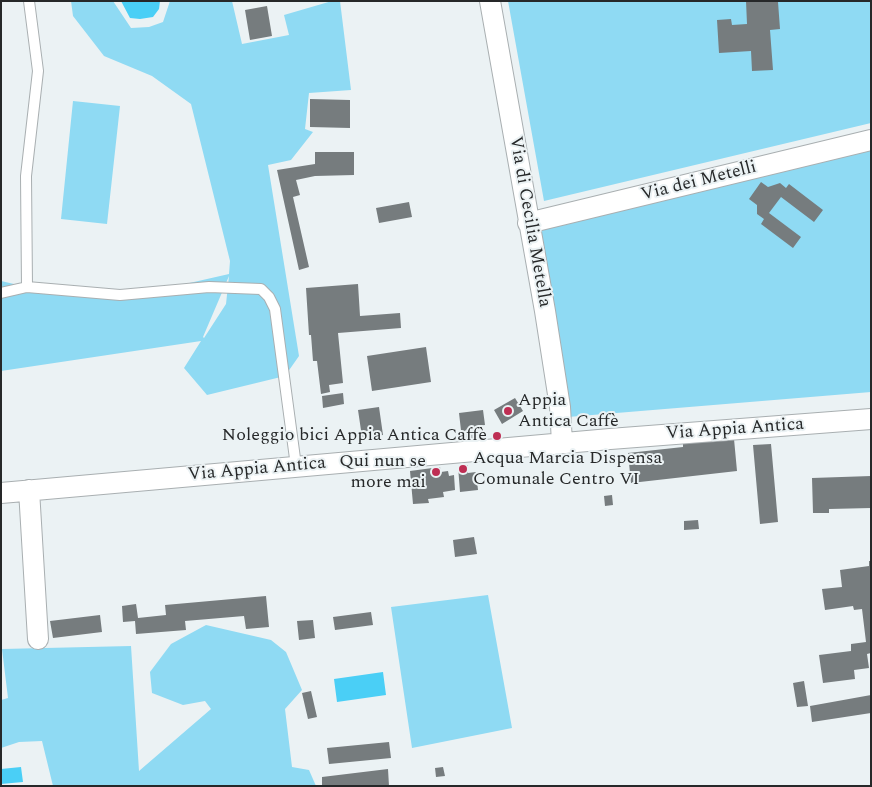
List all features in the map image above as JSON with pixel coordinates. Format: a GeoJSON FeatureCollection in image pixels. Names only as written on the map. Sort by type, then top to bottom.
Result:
{"type":"FeatureCollection","features":[{"type":"Feature","properties":{"kind":"street","name":"Via di Cecilia Metella"},"geometry":{"type":"LineString","coordinates":[[490,1],[555,374],[562,443]]}},
{"type":"Feature","properties":{"kind":"street","name":"Via dei Metelli"},"geometry":{"type":"LineString","coordinates":[[528,223],[871,140]]}},
{"type":"Feature","properties":{"kind":"street","name":"Via Appia Antica"},"geometry":{"type":"LineString","coordinates":[[1,493],[562,443],[871,419]]}},
{"type":"Feature","properties":{"kind":"street"},"geometry":{"type":"LineString","coordinates":[[29,490],[38,639]]}},
{"type":"Feature","properties":{"kind":"lane"},"geometry":{"type":"LineString","coordinates":[[27,287],[26,176],[38,71],[29,1]]}},
{"type":"Feature","properties":{"kind":"lane"},"geometry":{"type":"LineString","coordinates":[[1,293],[27,287],[120,295],[209,287],[261,289],[269,297],[275,309],[296,466]]}},
{"type":"Feature","properties":{"kind":"shaded area"},"geometry":{"type":"Polygon","coordinates":[[[71,1],[113,1],[131,28],[149,27],[163,22],[170,1],[232,1],[242,44],[289,35],[284,15],[332,1],[340,1],[351,90],[309,93],[305,129],[313,132],[291,160],[268,165],[299,356],[285,376],[207,395],[184,368],[201,341],[1,371],[1,281],[27,287],[150,292],[229,274],[230,261],[191,104],[152,76],[104,56],[73,16],[71,1]],[[229,276],[204,338],[226,304],[229,276]]]}},
{"type":"Feature","properties":{"kind":"shaded area"},"geometry":{"type":"Polygon","coordinates":[[[121,1],[160,1],[159,9],[153,17],[140,19],[130,18],[121,1]]]}},
{"type":"Feature","properties":{"kind":"shaded area"},"geometry":{"type":"Polygon","coordinates":[[[508,1],[871,1],[871,123],[544,201],[508,1]]]}},
{"type":"Feature","properties":{"kind":"shaded area"},"geometry":{"type":"Polygon","coordinates":[[[73,101],[120,106],[107,224],[61,219],[73,101]]]}},
{"type":"Feature","properties":{"kind":"shaded area"},"geometry":{"type":"Polygon","coordinates":[[[871,150],[871,392],[568,417],[535,227],[871,150]]]}},
{"type":"Feature","properties":{"kind":"shaded area"},"geometry":{"type":"Polygon","coordinates":[[[488,595],[512,728],[412,748],[391,607],[488,595]]]}},
{"type":"Feature","properties":{"kind":"shaded area"},"geometry":{"type":"Polygon","coordinates":[[[206,625],[271,640],[286,652],[302,690],[285,709],[292,767],[309,770],[316,786],[53,786],[42,741],[19,742],[1,748],[1,700],[8,698],[2,649],[131,646],[139,771],[211,709],[205,701],[183,705],[152,693],[150,672],[171,644],[206,625]]]}},
{"type":"Feature","properties":{"kind":"shaded area"},"geometry":{"type":"Polygon","coordinates":[[[383,672],[386,695],[337,702],[334,679],[383,672]]]}},
{"type":"Feature","properties":{"kind":"shaded area"},"geometry":{"type":"Polygon","coordinates":[[[21,767],[23,782],[1,784],[1,769],[21,767]]]}},
{"type":"Feature","properties":{"kind":"building"},"geometry":{"type":"Polygon","coordinates":[[[746,1],[778,2],[780,29],[770,30],[773,70],[752,71],[751,51],[719,53],[717,20],[731,19],[732,25],[747,24],[746,1]]]}},
{"type":"Feature","properties":{"kind":"building"},"geometry":{"type":"Polygon","coordinates":[[[267,6],[272,36],[250,40],[245,10],[267,6]]]}},
{"type":"Feature","properties":{"kind":"building"},"geometry":{"type":"Polygon","coordinates":[[[310,99],[350,100],[350,128],[310,127],[310,99]]]}},
{"type":"Feature","properties":{"kind":"building"},"geometry":{"type":"Polygon","coordinates":[[[315,152],[354,152],[354,175],[315,176],[296,180],[300,195],[293,197],[309,267],[299,270],[277,170],[315,164],[315,152]]]}},
{"type":"Feature","properties":{"kind":"building"},"geometry":{"type":"Polygon","coordinates":[[[761,182],[768,187],[780,183],[786,188],[789,184],[823,210],[814,222],[781,197],[769,213],[801,237],[793,248],[761,224],[764,219],[757,214],[757,205],[749,199],[761,182]]]}},
{"type":"Feature","properties":{"kind":"building"},"geometry":{"type":"Polygon","coordinates":[[[409,202],[412,217],[379,223],[376,208],[409,202]]]}},
{"type":"Feature","properties":{"kind":"building"},"geometry":{"type":"Polygon","coordinates":[[[358,284],[360,316],[400,313],[401,328],[338,333],[343,383],[329,385],[330,392],[321,394],[317,361],[313,361],[311,335],[309,335],[306,288],[358,284]]]}},
{"type":"Feature","properties":{"kind":"building"},"geometry":{"type":"Polygon","coordinates":[[[426,347],[431,382],[372,391],[367,356],[426,347]]]}},
{"type":"Feature","properties":{"kind":"building"},"geometry":{"type":"Polygon","coordinates":[[[343,393],[344,404],[323,408],[322,396],[343,393]]]}},
{"type":"Feature","properties":{"kind":"building","name":"Appia Antica Caffè"},"geometry":{"type":"Polygon","coordinates":[[[515,398],[523,411],[502,424],[494,410],[515,398]]]}},
{"type":"Feature","properties":{"kind":"building"},"geometry":{"type":"Polygon","coordinates":[[[379,407],[383,435],[362,437],[358,410],[379,407]]]}},
{"type":"Feature","properties":{"kind":"building"},"geometry":{"type":"Polygon","coordinates":[[[483,410],[485,425],[475,426],[476,438],[462,439],[459,413],[483,410]]]}},
{"type":"Feature","properties":{"kind":"building"},"geometry":{"type":"Polygon","coordinates":[[[734,439],[737,471],[631,483],[628,453],[683,447],[683,444],[734,439]]]}},
{"type":"Feature","properties":{"kind":"building"},"geometry":{"type":"Polygon","coordinates":[[[771,444],[778,522],[760,524],[753,445],[771,444]]]}},
{"type":"Feature","properties":{"kind":"building"},"geometry":{"type":"Polygon","coordinates":[[[468,465],[468,473],[476,472],[478,490],[460,492],[458,466],[468,465]]]}},
{"type":"Feature","properties":{"kind":"building"},"geometry":{"type":"Polygon","coordinates":[[[440,467],[441,472],[448,471],[449,476],[454,475],[455,490],[443,492],[444,497],[428,499],[429,503],[413,504],[410,471],[440,467]]]}},
{"type":"Feature","properties":{"kind":"building"},"geometry":{"type":"Polygon","coordinates":[[[871,476],[871,508],[829,509],[829,513],[813,513],[812,478],[871,476]]]}},
{"type":"Feature","properties":{"kind":"building"},"geometry":{"type":"Polygon","coordinates":[[[612,495],[613,505],[605,506],[604,496],[612,495]]]}},
{"type":"Feature","properties":{"kind":"building"},"geometry":{"type":"Polygon","coordinates":[[[698,520],[699,529],[684,530],[684,521],[698,520]]]}},
{"type":"Feature","properties":{"kind":"building"},"geometry":{"type":"Polygon","coordinates":[[[474,537],[477,554],[455,557],[453,540],[474,537]]]}},
{"type":"Feature","properties":{"kind":"building"},"geometry":{"type":"Polygon","coordinates":[[[869,561],[871,561],[871,653],[867,654],[869,668],[854,670],[855,679],[823,683],[819,655],[851,651],[851,644],[866,642],[862,609],[854,610],[853,606],[825,610],[822,589],[842,587],[840,570],[869,566],[869,561]]]}},
{"type":"Feature","properties":{"kind":"building"},"geometry":{"type":"Polygon","coordinates":[[[266,596],[269,627],[246,629],[244,616],[185,621],[186,630],[136,634],[135,621],[123,622],[122,606],[136,604],[138,618],[166,615],[165,605],[266,596]]]}},
{"type":"Feature","properties":{"kind":"building"},"geometry":{"type":"Polygon","coordinates":[[[371,612],[373,625],[335,630],[333,617],[371,612]]]}},
{"type":"Feature","properties":{"kind":"building"},"geometry":{"type":"Polygon","coordinates":[[[100,615],[102,632],[53,638],[50,621],[100,615]]]}},
{"type":"Feature","properties":{"kind":"building"},"geometry":{"type":"Polygon","coordinates":[[[313,620],[315,638],[299,640],[297,621],[313,620]]]}},
{"type":"Feature","properties":{"kind":"building"},"geometry":{"type":"Polygon","coordinates":[[[804,681],[808,706],[797,707],[793,683],[804,681]]]}},
{"type":"Feature","properties":{"kind":"building"},"geometry":{"type":"Polygon","coordinates":[[[311,691],[317,717],[308,719],[302,693],[311,691]]]}},
{"type":"Feature","properties":{"kind":"building"},"geometry":{"type":"Polygon","coordinates":[[[871,695],[871,713],[812,722],[810,706],[871,695]]]}},
{"type":"Feature","properties":{"kind":"building"},"geometry":{"type":"Polygon","coordinates":[[[389,742],[391,758],[329,764],[327,748],[389,742]]]}},
{"type":"Feature","properties":{"kind":"building"},"geometry":{"type":"Polygon","coordinates":[[[443,767],[445,776],[436,777],[435,768],[443,767]]]}},
{"type":"Feature","properties":{"kind":"building"},"geometry":{"type":"Polygon","coordinates":[[[388,769],[389,786],[322,786],[322,777],[388,769]]]}},
{"type":"Feature","properties":{"kind":"place","name":"Appia Antica Caffè"},"geometry":{"type":"Point","coordinates":[508,411]}},
{"type":"Feature","properties":{"kind":"place","name":"Noleggio bici Appia Antica Caffè"},"geometry":{"type":"Point","coordinates":[497,436]}},
{"type":"Feature","properties":{"kind":"place","name":"Acqua Marcia Dispensa Comunale Centro VI"},"geometry":{"type":"Point","coordinates":[463,469]}},
{"type":"Feature","properties":{"kind":"place","name":"Qui nun se more mai"},"geometry":{"type":"Point","coordinates":[436,472]}}]}
